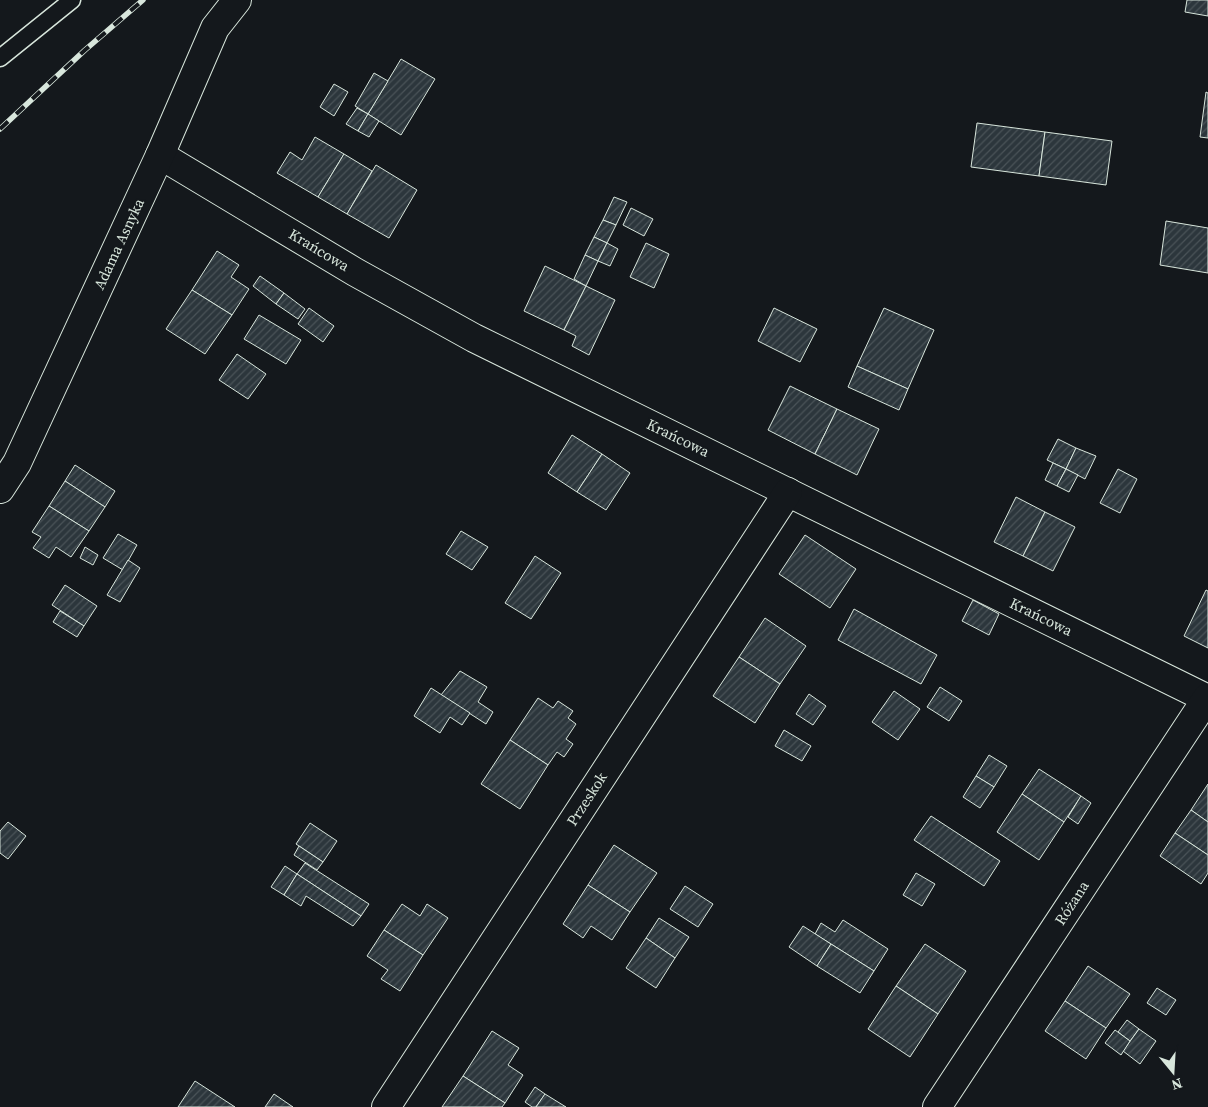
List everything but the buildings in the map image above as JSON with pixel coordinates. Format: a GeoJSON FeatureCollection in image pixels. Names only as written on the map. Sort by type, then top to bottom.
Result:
{"type":"FeatureCollection","features":[{"type":"Feature","properties":{"kind":"street","name":"Adama Asnyka"},"geometry":{"type":"LineString","coordinates":[[0,489],[17,463],[160,155],[215,28],[237,0]]}},
{"type":"Feature","properties":{"kind":"street","name":"Krańcowa"},"geometry":{"type":"LineString","coordinates":[[160,155],[355,272],[474,338],[1207,699]]}},
{"type":"Feature","properties":{"kind":"street","name":"Przeskok"},"geometry":{"type":"LineString","coordinates":[[386,1107],[788,492]]}},
{"type":"Feature","properties":{"kind":"street","name":"Różana"},"geometry":{"type":"LineString","coordinates":[[937,1107],[1207,699]]}},
{"type":"Feature","properties":{"kind":"lane"},"geometry":{"type":"LineString","coordinates":[[0,58],[72,0]]}},
{"type":"Feature","properties":{"kind":"railway"},"geometry":{"type":"LineString","coordinates":[[0,129],[85,50],[143,0]]}}]}
